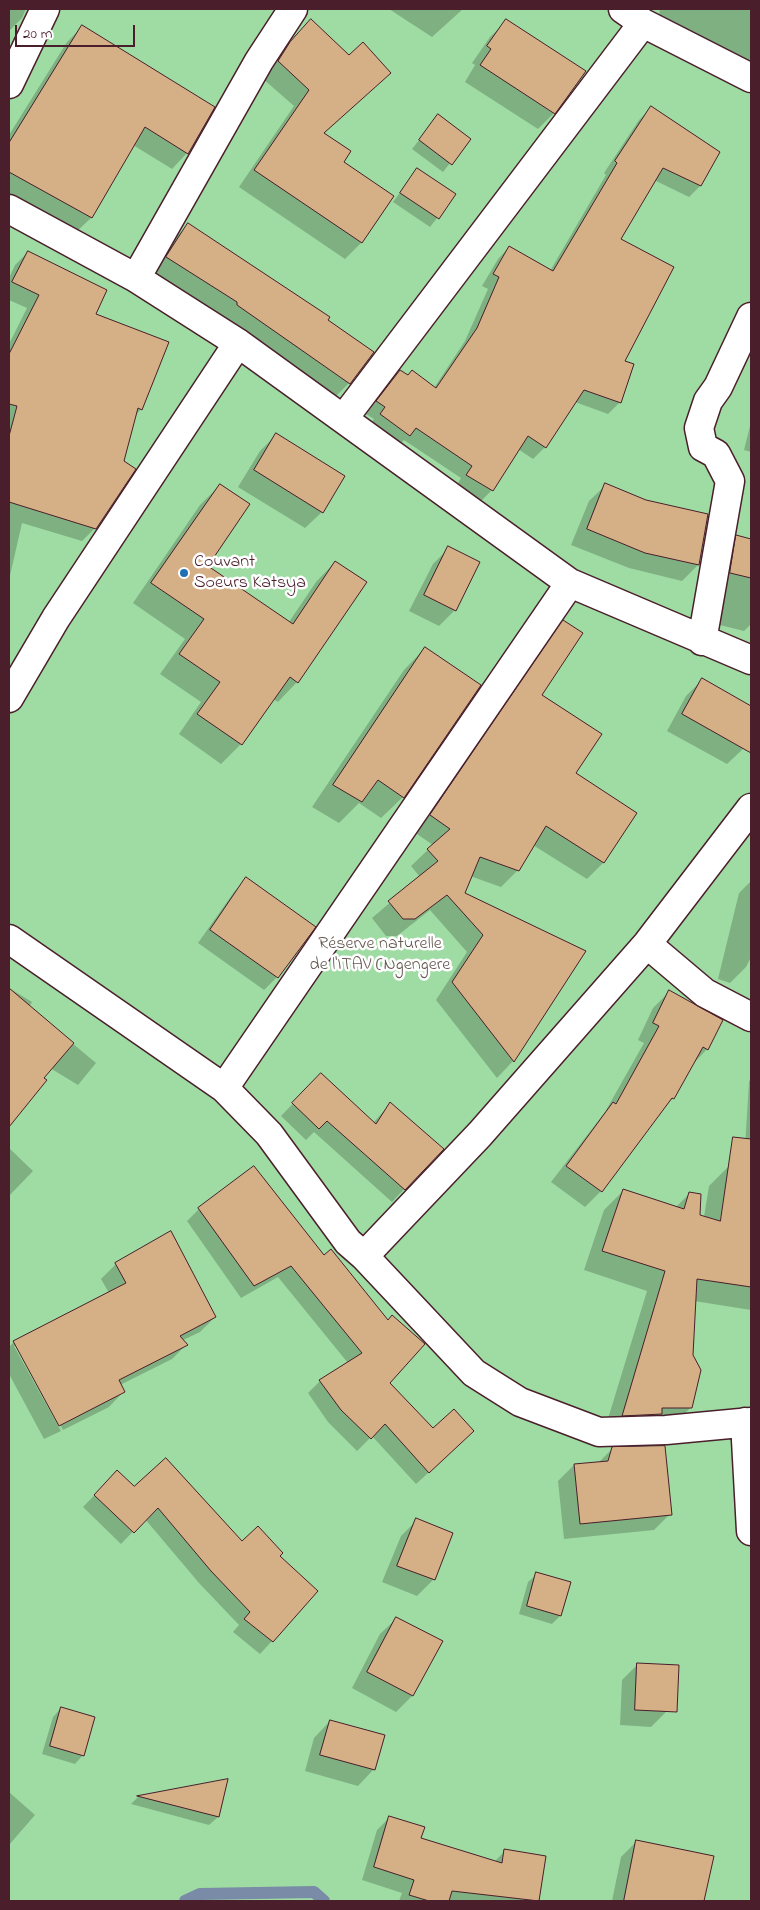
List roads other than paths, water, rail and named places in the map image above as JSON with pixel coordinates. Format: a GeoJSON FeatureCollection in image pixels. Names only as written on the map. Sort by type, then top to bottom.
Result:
{"type":"FeatureCollection","features":[{"type":"Feature","properties":{"kind":"street"},"geometry":{"type":"LineString","coordinates":[[9,84],[45,9]]}},
{"type":"Feature","properties":{"kind":"street"},"geometry":{"type":"LineString","coordinates":[[136,278],[259,61],[293,9]]}},
{"type":"Feature","properties":{"kind":"street"},"geometry":{"type":"LineString","coordinates":[[344,418],[633,16],[751,78]]}},
{"type":"Feature","properties":{"kind":"street"},"geometry":{"type":"LineString","coordinates":[[9,209],[136,278],[238,343],[570,583],[751,660]]}},
{"type":"Feature","properties":{"kind":"street"},"geometry":{"type":"LineString","coordinates":[[702,640],[730,481],[716,454],[703,447],[699,428],[708,401],[718,387],[751,317]]}},
{"type":"Feature","properties":{"kind":"street"},"geometry":{"type":"LineString","coordinates":[[9,698],[56,618],[238,343]]}},
{"type":"Feature","properties":{"kind":"street"},"geometry":{"type":"LineString","coordinates":[[224,1088],[570,583]]}},
{"type":"Feature","properties":{"kind":"street"},"geometry":{"type":"LineString","coordinates":[[364,1256],[480,1134],[646,944],[751,808]]}},
{"type":"Feature","properties":{"kind":"street"},"geometry":{"type":"LineString","coordinates":[[9,939],[224,1088],[269,1134],[348,1242],[364,1256],[474,1373],[520,1402],[599,1432],[666,1430],[748,1422],[751,1531]]}},
{"type":"Feature","properties":{"kind":"street"},"geometry":{"type":"LineString","coordinates":[[646,944],[705,993],[751,1017]]}},
{"type":"Feature","properties":{"kind":"waterway"},"geometry":{"type":"LineString","coordinates":[[185,1901],[200,1894],[314,1892],[324,1901]]}},
{"type":"Feature","properties":{"kind":"place","name":"Couvant Soeurs Katsya"},"geometry":{"type":"Point","coordinates":[184,573]}},
{"type":"Feature","properties":{"kind":"park label","name":"Réserve naturelle de l'ITAV (Ngengere"},"geometry":{"type":"Point","coordinates":[380,955]}}]}
